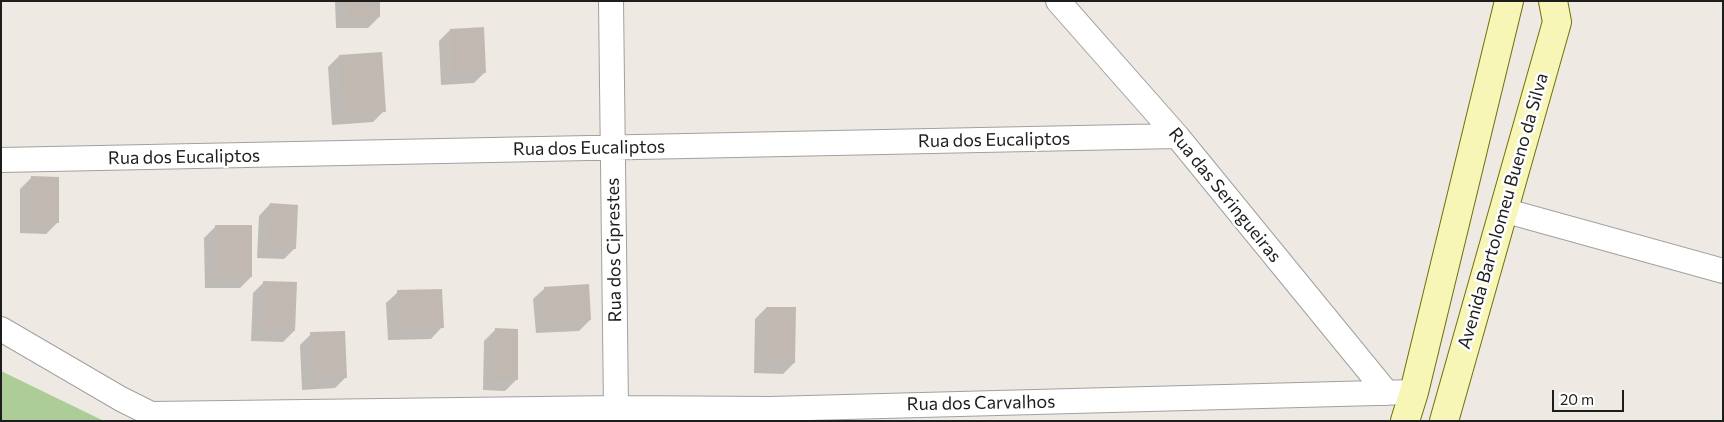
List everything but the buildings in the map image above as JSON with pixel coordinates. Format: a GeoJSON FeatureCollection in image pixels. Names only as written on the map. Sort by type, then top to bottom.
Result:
{"type":"FeatureCollection","features":[{"type":"Feature","properties":{"kind":"street","name":"Rua dos Ciprestes"},"geometry":{"type":"LineString","coordinates":[[611,1],[616,408]]}},
{"type":"Feature","properties":{"kind":"street","name":"Rua das Seringueiras"},"geometry":{"type":"LineString","coordinates":[[1058,1],[1177,136],[1387,393]]}},
{"type":"Feature","properties":{"kind":"street"},"geometry":{"type":"LineString","coordinates":[[1405,421],[1414,392],[1509,1]]}},
{"type":"Feature","properties":{"kind":"street","name":"Avenida Bartolomeu Bueno da Silva"},"geometry":{"type":"LineString","coordinates":[[1444,421],[1557,22],[1553,1]]}},
{"type":"Feature","properties":{"kind":"street","name":"Rua dos Eucaliptos"},"geometry":{"type":"LineString","coordinates":[[1,160],[1177,136]]}},
{"type":"Feature","properties":{"kind":"street"},"geometry":{"type":"LineString","coordinates":[[1503,210],[1723,272]]}},
{"type":"Feature","properties":{"kind":"street","name":"Rua dos Carvalhos"},"geometry":{"type":"LineString","coordinates":[[1,329],[120,399],[150,414],[616,408],[770,415],[1414,392]]}},
{"type":"Feature","properties":{"kind":"green space"},"geometry":{"type":"Polygon","coordinates":[[[1,371],[104,421],[1,421],[1,371]]]}}]}
